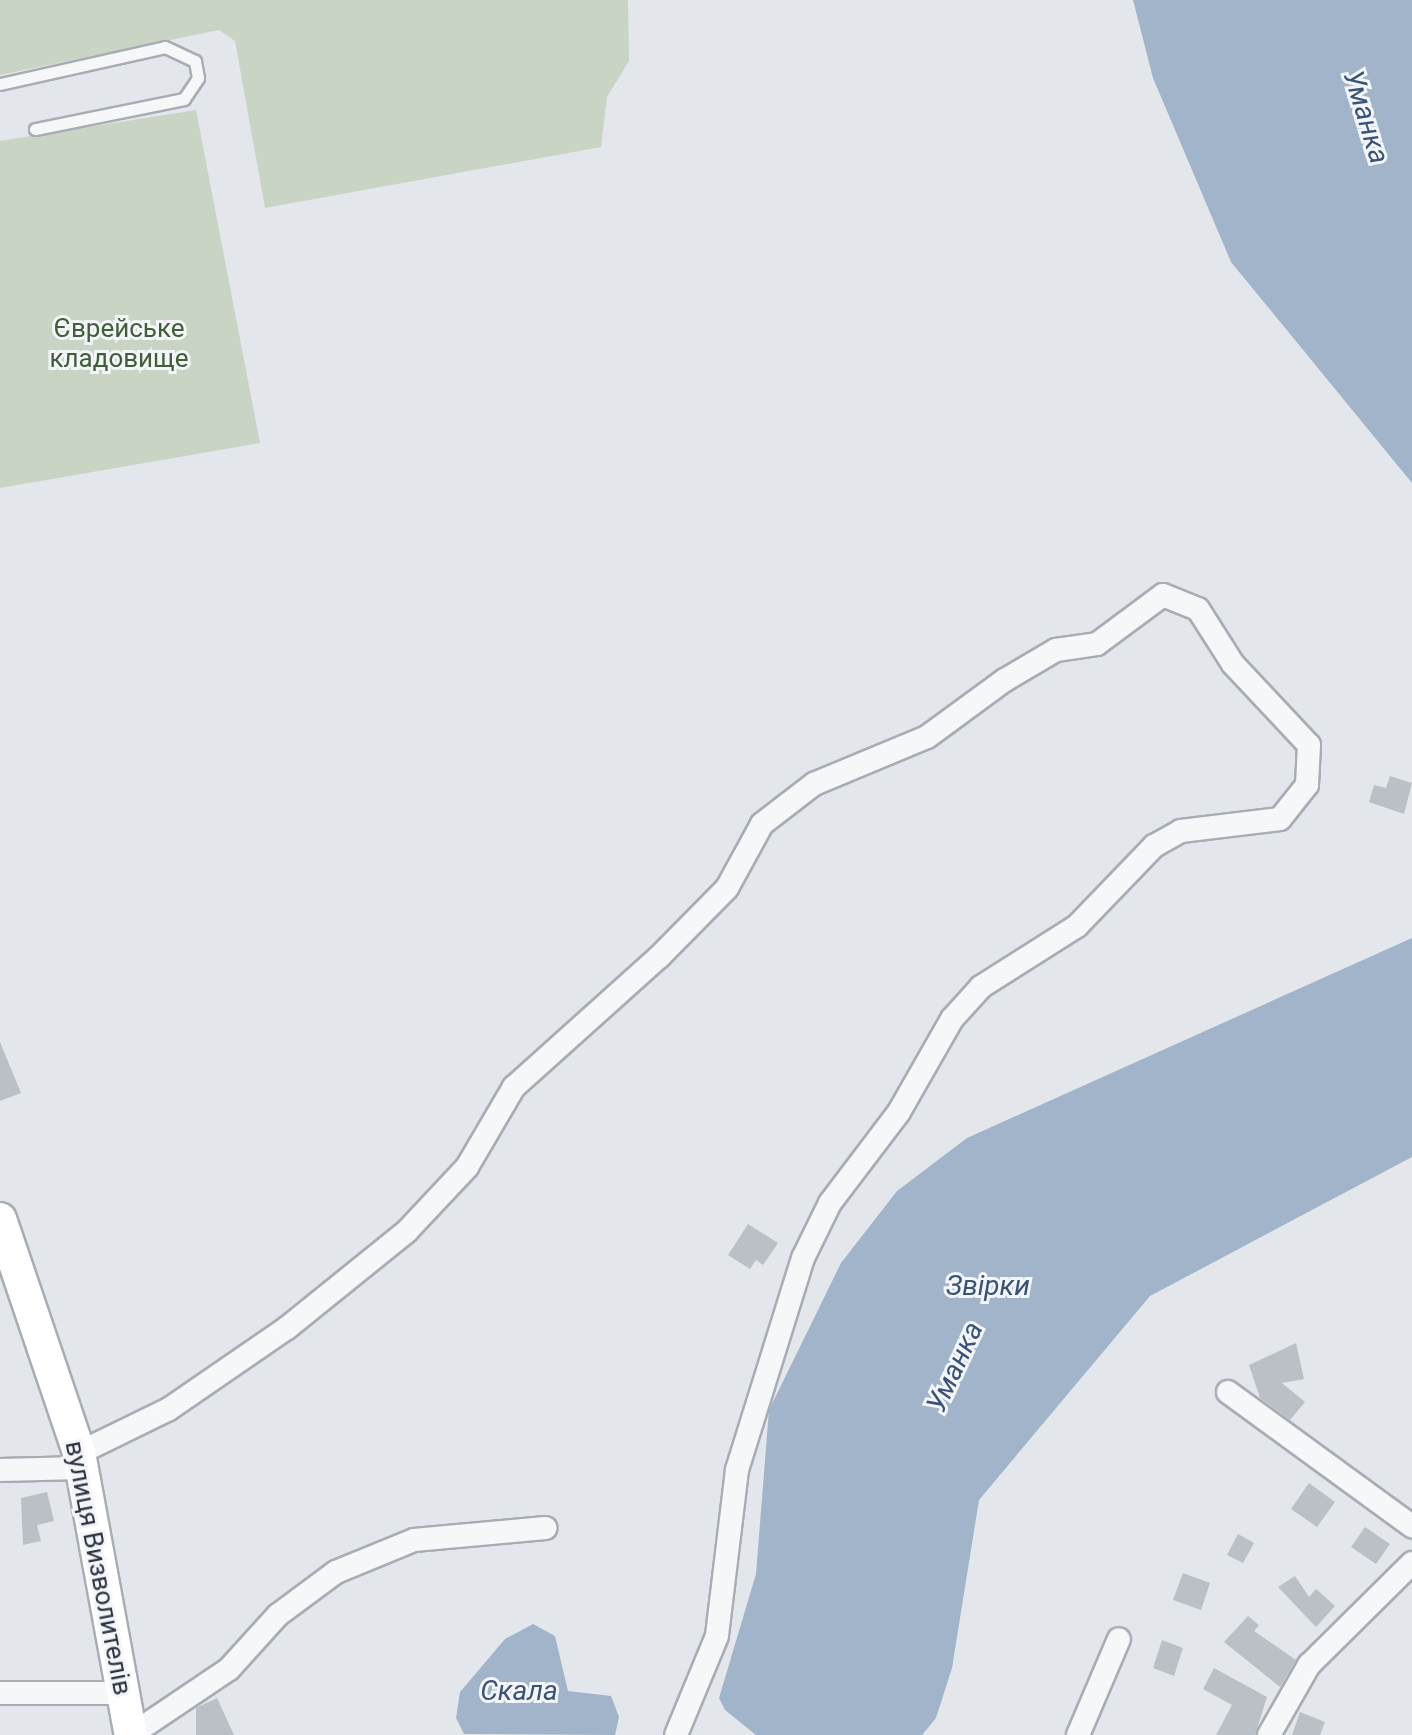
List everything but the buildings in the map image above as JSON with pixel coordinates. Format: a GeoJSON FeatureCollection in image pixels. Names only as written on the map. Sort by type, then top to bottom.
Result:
{"type":"FeatureCollection","features":[{"type":"Feature","properties":{"kind":"main road","name":"вулиця Визволителів"},"geometry":{"type":"LineString","coordinates":[[0,1219],[8,1270],[81,1461],[131,1735]]}},
{"type":"Feature","properties":{"kind":"street"},"geometry":{"type":"LineString","coordinates":[[0,1470],[81,1461],[169,1409],[396,1241],[467,1167],[514,1087],[668,947],[727,888],[762,824],[814,784],[927,737],[1005,680],[1056,650],[1097,644],[1163,595],[1198,609],[1233,664],[1309,745],[1307,785],[1280,819],[1181,831],[1154,846],[1077,926],[981,987],[952,1019],[899,1112],[830,1203],[803,1258],[737,1470],[717,1636],[676,1735]]}},
{"type":"Feature","properties":{"kind":"street"},"geometry":{"type":"LineString","coordinates":[[1228,1392],[1412,1526]]}},
{"type":"Feature","properties":{"kind":"street"},"geometry":{"type":"LineString","coordinates":[[131,1735],[217,1678],[278,1615],[336,1572],[414,1540],[545,1528]]}},
{"type":"Feature","properties":{"kind":"street"},"geometry":{"type":"LineString","coordinates":[[1269,1735],[1309,1665],[1412,1563]]}},
{"type":"Feature","properties":{"kind":"street"},"geometry":{"type":"LineString","coordinates":[[1078,1735],[1119,1639]]}},
{"type":"Feature","properties":{"kind":"street"},"geometry":{"type":"LineString","coordinates":[[0,1693],[122,1693]]}},
{"type":"Feature","properties":{"kind":"lane"},"geometry":{"type":"LineString","coordinates":[[0,84],[165,47],[195,61],[198,78],[184,99],[35,129]]}},
{"type":"Feature","properties":{"kind":"green space"},"geometry":{"type":"Polygon","coordinates":[[[0,0],[628,0],[629,61],[607,97],[601,147],[265,208],[235,41],[219,30],[0,75],[0,0]]]}},
{"type":"Feature","properties":{"kind":"green space","name":"Єврейське кладовище"},"geometry":{"type":"Polygon","coordinates":[[[196,110],[260,443],[0,488],[0,141],[196,110]]]}},
{"type":"Feature","properties":{"kind":"water","name":"Уманка"},"geometry":{"type":"Polygon","coordinates":[[[1133,0],[1412,0],[1412,483],[1231,262],[1153,78],[1133,0]]]}},
{"type":"Feature","properties":{"kind":"water","name":"Звірки"},"geometry":{"type":"Polygon","coordinates":[[[1412,938],[1412,1157],[1150,1296],[979,1500],[952,1668],[936,1718],[922,1735],[756,1735],[725,1710],[719,1698],[756,1574],[769,1410],[841,1263],[897,1191],[967,1138],[1412,938]]]}},
{"type":"Feature","properties":{"kind":"water","name":"Скала"},"geometry":{"type":"Polygon","coordinates":[[[533,1624],[555,1636],[568,1691],[611,1696],[619,1717],[615,1735],[464,1734],[456,1718],[460,1692],[505,1639],[533,1624]]]}}]}
